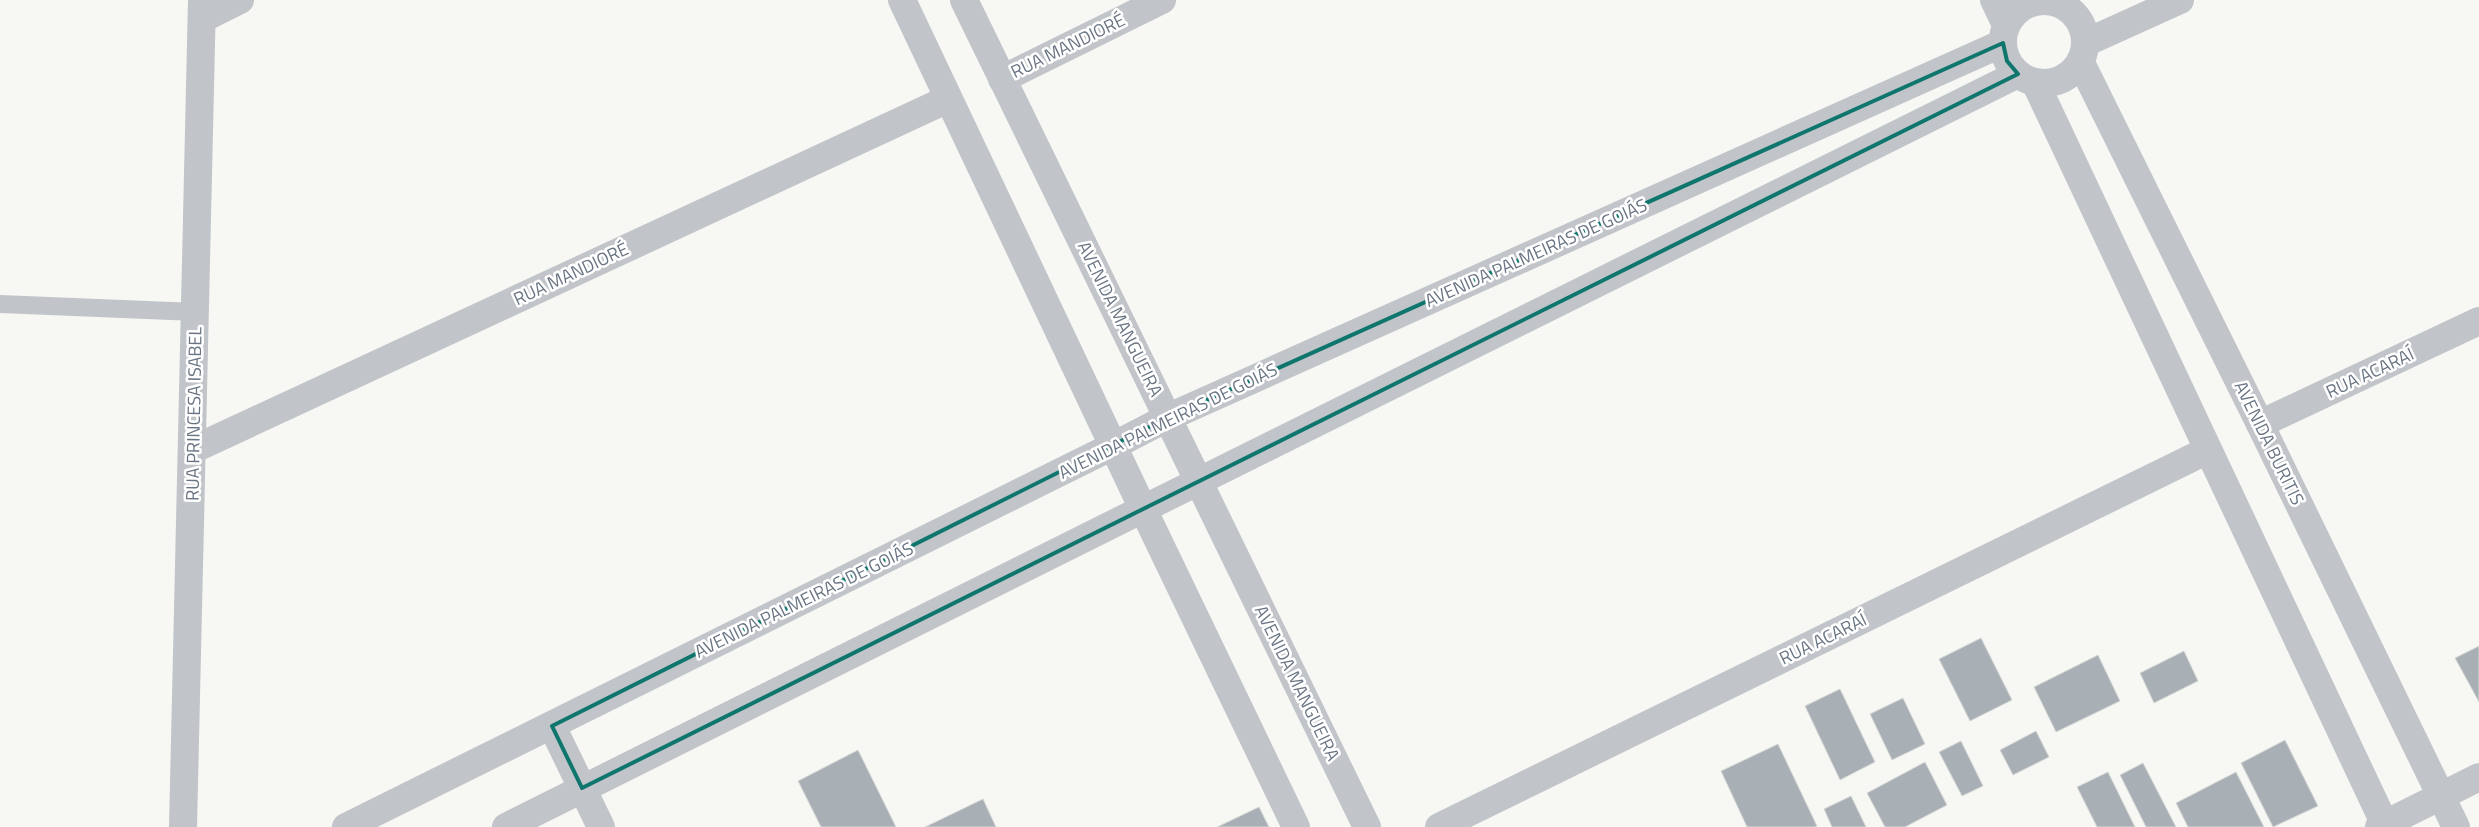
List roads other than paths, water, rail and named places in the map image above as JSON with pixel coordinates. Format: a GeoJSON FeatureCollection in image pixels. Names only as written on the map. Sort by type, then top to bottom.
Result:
{"type":"FeatureCollection","features":[{"type":"Feature","properties":{"kind":"street"},"geometry":{"type":"LineString","coordinates":[[202,9],[240,0]]}},
{"type":"Feature","properties":{"kind":"street"},"geometry":{"type":"LineString","coordinates":[[902,0],[1296,827]]}},
{"type":"Feature","properties":{"kind":"street","name":"AVENIDA MANGUEIRA"},"geometry":{"type":"LineString","coordinates":[[964,0],[1367,827]]}},
{"type":"Feature","properties":{"kind":"street","name":"RUA MANDIORÉ"},"geometry":{"type":"LineString","coordinates":[[1002,79],[1162,0]]}},
{"type":"Feature","properties":{"kind":"street"},"geometry":{"type":"LineString","coordinates":[[1994,0],[2004,34],[2007,61],[2026,78],[2208,450],[2383,826],[2479,777]]}},
{"type":"Feature","properties":{"kind":"street"},"geometry":{"type":"LineString","coordinates":[[2083,52],[2180,0]]}},
{"type":"Feature","properties":{"kind":"street"},"geometry":{"type":"LineString","coordinates":[[506,827],[1199,480],[2026,78],[2048,83],[2062,80],[2073,72],[2083,52],[2081,24],[2066,3],[2039,1],[2025,5],[2014,14],[2004,34]]}},
{"type":"Feature","properties":{"kind":"street","name":"RUA PRINCESA ISABEL"},"geometry":{"type":"LineString","coordinates":[[183,827],[194,449],[202,9]]}},
{"type":"Feature","properties":{"kind":"street","name":"AVENIDA PALMEIRAS DE GOIÁS"},"geometry":{"type":"LineString","coordinates":[[346,827],[1169,418],[2004,34]]}},
{"type":"Feature","properties":{"kind":"street","name":"AVENIDA BURITIS"},"geometry":{"type":"LineString","coordinates":[[2083,52],[2260,424],[2456,827]]}},
{"type":"Feature","properties":{"kind":"street","name":"RUA MANDIORÉ"},"geometry":{"type":"LineString","coordinates":[[194,449],[948,99]]}},
{"type":"Feature","properties":{"kind":"street","name":"RUA ACARAÍ"},"geometry":{"type":"LineString","coordinates":[[2260,424],[2479,321]]}},
{"type":"Feature","properties":{"kind":"street","name":"RUA ACARAÍ"},"geometry":{"type":"LineString","coordinates":[[1439,827],[2208,450]]}},
{"type":"Feature","properties":{"kind":"street"},"geometry":{"type":"LineString","coordinates":[[552,726],[601,827]]}},
{"type":"Feature","properties":{"kind":"lane"},"geometry":{"type":"LineString","coordinates":[[0,304],[196,312]]}}]}
